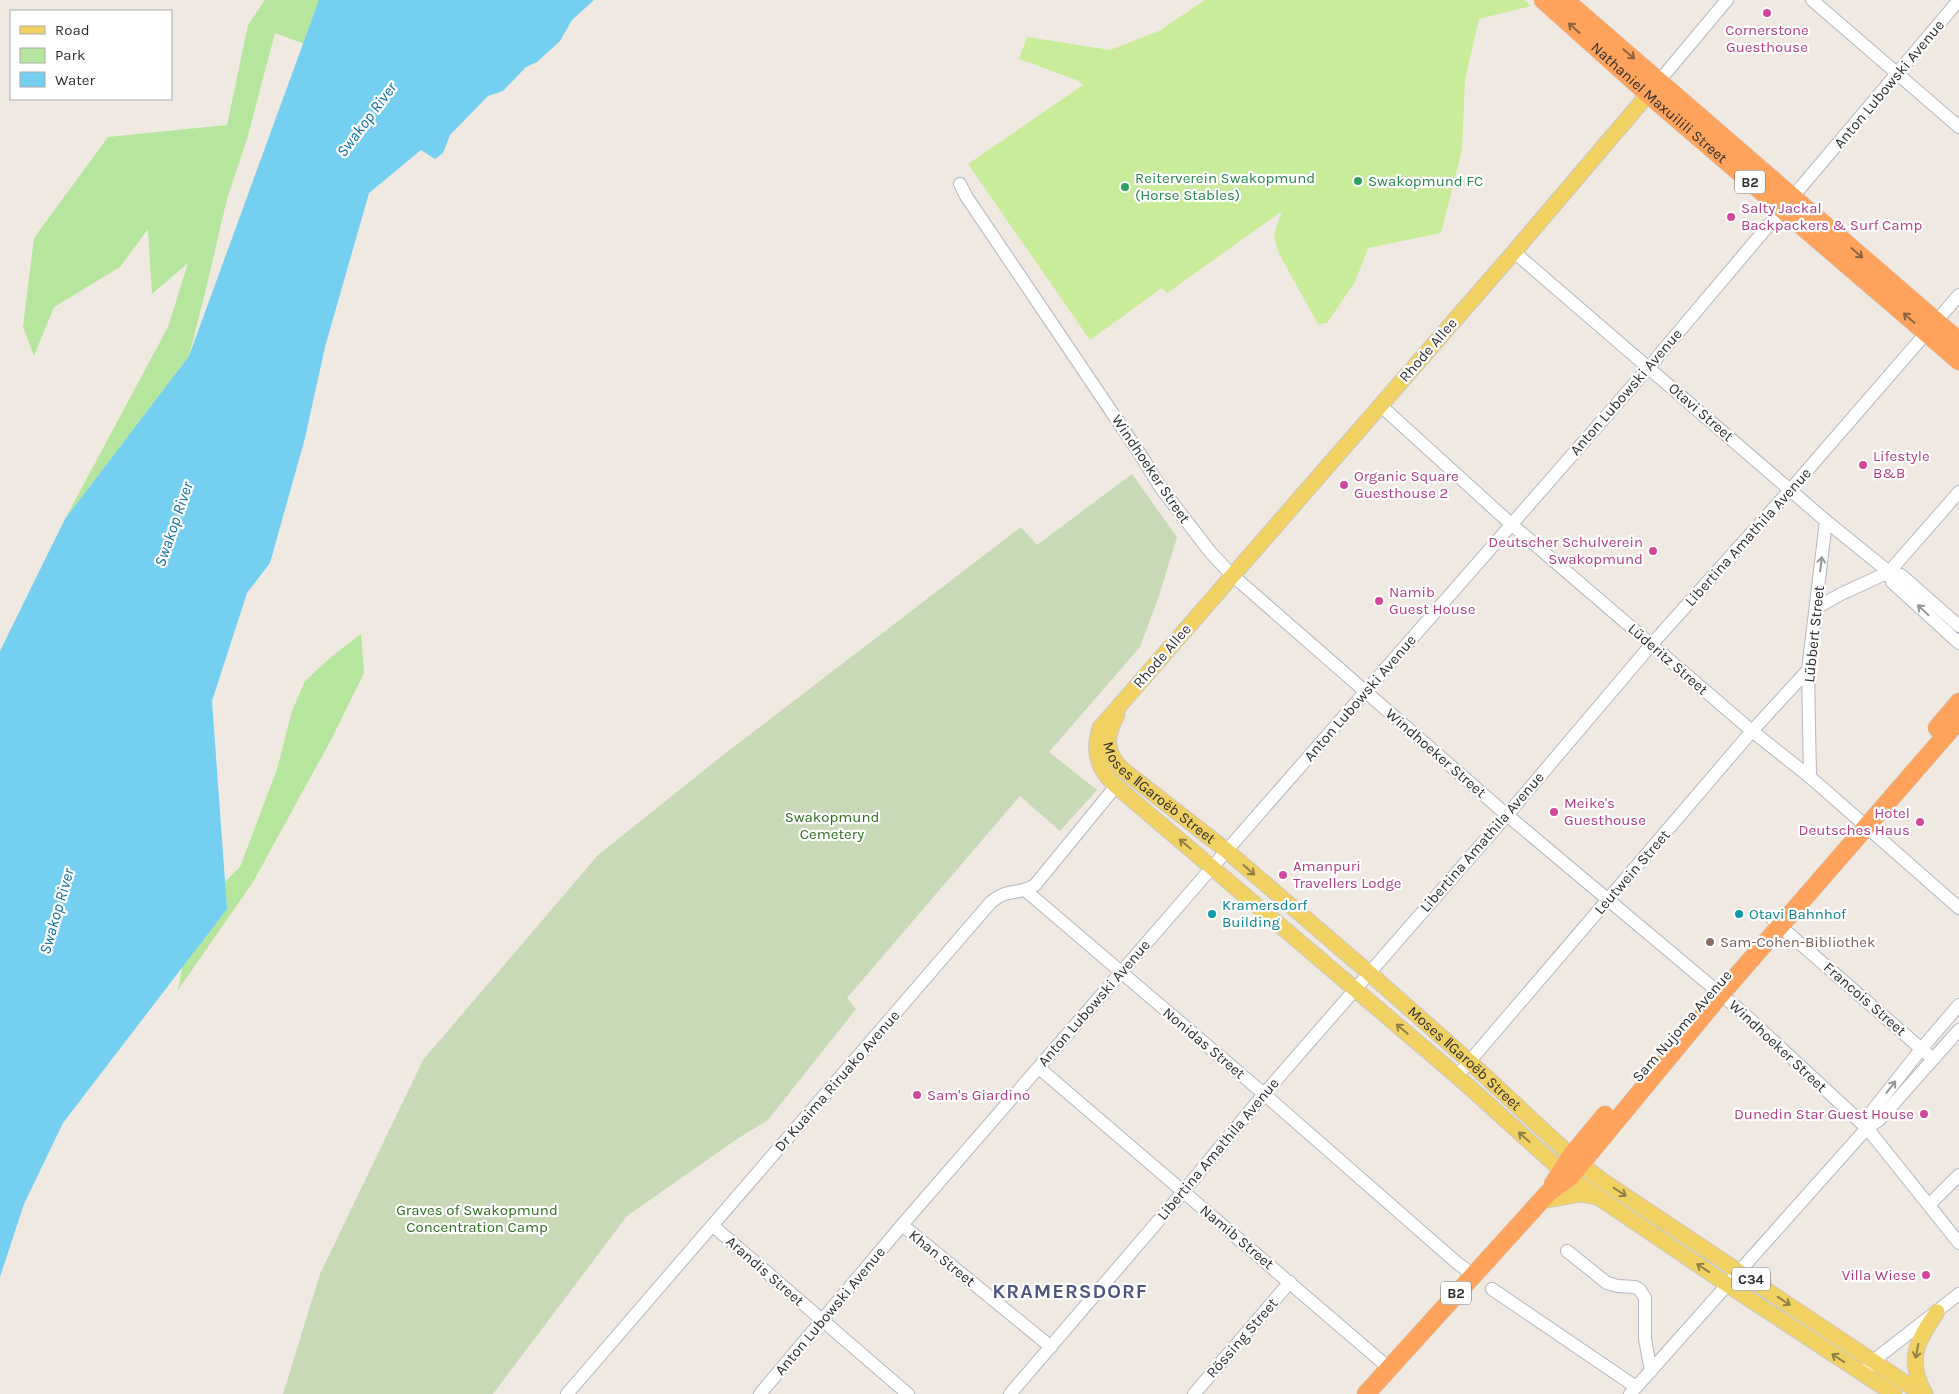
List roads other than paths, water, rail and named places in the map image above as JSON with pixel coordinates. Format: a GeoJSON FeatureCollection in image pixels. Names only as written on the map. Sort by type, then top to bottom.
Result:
{"type":"FeatureCollection","features":[{"type":"Feature","properties":{"kind":"highway","name":"Nathaniel Maxuilili Street"},"geometry":{"type":"LineString","coordinates":[[1543,0],[1648,94],[1788,204],[1931,327],[1959,361]]}},
{"type":"Feature","properties":{"kind":"highway","name":"Nathaniel Maxuilili Street"},"geometry":{"type":"LineString","coordinates":[[1565,0],[1660,80],[1788,204]]}},
{"type":"Feature","properties":{"kind":"highway","name":"Nathaniel Maxuilili Street"},"geometry":{"type":"LineString","coordinates":[[1931,327],[1959,341]]}},
{"type":"Feature","properties":{"kind":"highway","name":"Sam Nujoma Avenue"},"geometry":{"type":"LineString","coordinates":[[1366,1394],[1544,1197],[1862,823],[1959,702]]}},
{"type":"Feature","properties":{"kind":"highway","name":"Sam Nujoma Avenue"},"geometry":{"type":"LineString","coordinates":[[1862,823],[1959,720]]}},
{"type":"Feature","properties":{"kind":"main road","name":"Rhode Allee"},"geometry":{"type":"LineString","coordinates":[[1126,698],[1514,252],[1660,80]]}},
{"type":"Feature","properties":{"kind":"main road","name":"Moses ǁGaroëb Street"},"geometry":{"type":"LineString","coordinates":[[1126,698],[1100,728],[1096,746],[1098,762],[1109,780],[1457,1076],[1570,1166],[1600,1179],[1924,1394]]}},
{"type":"Feature","properties":{"kind":"main road","name":"Moses ǁGaroëb Street"},"geometry":{"type":"LineString","coordinates":[[1126,698],[1112,724],[1108,748],[1114,760],[1122,769],[1227,851],[1470,1062],[1598,1197],[1894,1394]]}},
{"type":"Feature","properties":{"kind":"main road"},"geometry":{"type":"LineString","coordinates":[[1544,1197],[1581,1194],[1598,1197]]}},
{"type":"Feature","properties":{"kind":"main road"},"geometry":{"type":"LineString","coordinates":[[1924,1394],[1919,1383],[1915,1358],[1921,1335],[1937,1312]]}},
{"type":"Feature","properties":{"kind":"street","name":"Rhode Allee"},"geometry":{"type":"LineString","coordinates":[[1660,80],[1727,0]]}},
{"type":"Feature","properties":{"kind":"street"},"geometry":{"type":"LineString","coordinates":[[1812,0],[1959,127]]}},
{"type":"Feature","properties":{"kind":"street","name":"Anton Lubowski Avenue"},"geometry":{"type":"LineString","coordinates":[[760,1394],[902,1225],[1510,524],[1649,367],[1959,0]]}},
{"type":"Feature","properties":{"kind":"street","name":"Windhoeker Street"},"geometry":{"type":"LineString","coordinates":[[960,184],[966,196],[1161,488],[1211,553],[1232,575],[1365,693],[1507,815],[1718,991],[1867,1128],[1930,1204],[1959,1243]]}},
{"type":"Feature","properties":{"kind":"street","name":"Otavi Street"},"geometry":{"type":"LineString","coordinates":[[1514,252],[1826,521],[1889,572],[1901,575],[1959,626]]}},
{"type":"Feature","properties":{"kind":"street","name":"Libertina Amathila Avenue"},"geometry":{"type":"LineString","coordinates":[[1010,1394],[1368,972],[1507,815],[1651,645],[1791,489],[1959,295]]}},
{"type":"Feature","properties":{"kind":"street","name":"Lüderitz Street"},"geometry":{"type":"LineString","coordinates":[[1380,405],[1510,524],[1752,731],[1810,777],[1959,908]]}},
{"type":"Feature","properties":{"kind":"street"},"geometry":{"type":"LineString","coordinates":[[1816,608],[1889,572],[1959,492]]}},
{"type":"Feature","properties":{"kind":"street","name":"Lübbert Street"},"geometry":{"type":"LineString","coordinates":[[1810,777],[1808,670],[1826,521]]}},
{"type":"Feature","properties":{"kind":"street","name":"Otavi Street"},"geometry":{"type":"LineString","coordinates":[[1889,572],[1892,582],[1959,643]]}},
{"type":"Feature","properties":{"kind":"street","name":"Leutwein Street"},"geometry":{"type":"LineString","coordinates":[[1457,1076],[1752,731],[1808,670]]}},
{"type":"Feature","properties":{"kind":"street","name":"Dr Kuaima Riruako Avenue"},"geometry":{"type":"LineString","coordinates":[[567,1394],[991,902],[1002,893],[1025,890],[1041,879],[1116,786]]}},
{"type":"Feature","properties":{"kind":"street","name":"Nonidas Street"},"geometry":{"type":"LineString","coordinates":[[1025,890],[1473,1275]]}},
{"type":"Feature","properties":{"kind":"street","name":"Francois Street"},"geometry":{"type":"LineString","coordinates":[[1777,923],[1933,1059]]}},
{"type":"Feature","properties":{"kind":"street"},"geometry":{"type":"LineString","coordinates":[[1867,1128],[1869,1114],[1959,1005]]}},
{"type":"Feature","properties":{"kind":"street"},"geometry":{"type":"LineString","coordinates":[[1492,1289],[1633,1391],[1867,1128],[1879,1120],[1959,1030]]}},
{"type":"Feature","properties":{"kind":"street","name":"Namib Street"},"geometry":{"type":"LineString","coordinates":[[1039,1068],[1389,1368]]}},
{"type":"Feature","properties":{"kind":"street"},"geometry":{"type":"LineString","coordinates":[[1930,1204],[1959,1175]]}},
{"type":"Feature","properties":{"kind":"street","name":"Khan Street"},"geometry":{"type":"LineString","coordinates":[[902,1225],[1051,1347]]}},
{"type":"Feature","properties":{"kind":"street","name":"Arandis Street"},"geometry":{"type":"LineString","coordinates":[[713,1226],[908,1394]]}},
{"type":"Feature","properties":{"kind":"street"},"geometry":{"type":"LineString","coordinates":[[1567,1251],[1607,1283],[1635,1287],[1640,1290],[1645,1298],[1645,1339],[1651,1371]]}},
{"type":"Feature","properties":{"kind":"street","name":"Rössing Street"},"geometry":{"type":"LineString","coordinates":[[1194,1394],[1290,1282]]}},
{"type":"Feature","properties":{"kind":"street"},"geometry":{"type":"LineString","coordinates":[[1862,1374],[1873,1361],[1959,1294]]}},
{"type":"Feature","properties":{"kind":"water","name":"Swakop River"},"geometry":{"type":"Polygon","coordinates":[[[319,0],[594,0],[572,20],[560,41],[537,62],[526,67],[503,91],[488,96],[450,135],[443,153],[435,159],[421,150],[369,193],[325,347],[305,438],[270,563],[247,593],[212,701],[227,909],[63,1123],[24,1204],[0,1277],[0,651],[65,519],[189,356],[319,0]]]}},
{"type":"Feature","properties":{"kind":"place","name":"Cornerstone Guesthouse"},"geometry":{"type":"Point","coordinates":[1767,13]}},
{"type":"Feature","properties":{"kind":"place","name":"Swakopmund FC"},"geometry":{"type":"Point","coordinates":[1358,181]}},
{"type":"Feature","properties":{"kind":"place","name":"Reiterverein Swakopmund (Horse Stables)"},"geometry":{"type":"Point","coordinates":[1125,187]}},
{"type":"Feature","properties":{"kind":"place","name":"Salty Jackal Backpackers & Surf Camp"},"geometry":{"type":"Point","coordinates":[1731,217]}},
{"type":"Feature","properties":{"kind":"place","name":"Lifestyle B&B"},"geometry":{"type":"Point","coordinates":[1863,465]}},
{"type":"Feature","properties":{"kind":"place","name":"Organic Square Guesthouse 2"},"geometry":{"type":"Point","coordinates":[1344,485]}},
{"type":"Feature","properties":{"kind":"place","name":"Deutscher Schulverein Swakopmund"},"geometry":{"type":"Point","coordinates":[1653,551]}},
{"type":"Feature","properties":{"kind":"place","name":"Namib Guest House"},"geometry":{"type":"Point","coordinates":[1379,601]}},
{"type":"Feature","properties":{"kind":"place","name":"Meike's Guesthouse"},"geometry":{"type":"Point","coordinates":[1554,812]}},
{"type":"Feature","properties":{"kind":"place","name":"Hotel Deutsches Haus"},"geometry":{"type":"Point","coordinates":[1920,822]}},
{"type":"Feature","properties":{"kind":"place","name":"Amanpuri Travellers Lodge"},"geometry":{"type":"Point","coordinates":[1283,875]}},
{"type":"Feature","properties":{"kind":"place","name":"Kramersdorf Building"},"geometry":{"type":"Point","coordinates":[1212,914]}},
{"type":"Feature","properties":{"kind":"place","name":"Otavi Bahnhof"},"geometry":{"type":"Point","coordinates":[1739,914]}},
{"type":"Feature","properties":{"kind":"place","name":"Sam-Cohen-Bibliothek"},"geometry":{"type":"Point","coordinates":[1710,942]}},
{"type":"Feature","properties":{"kind":"place","name":"Sam's Giardino"},"geometry":{"type":"Point","coordinates":[917,1095]}},
{"type":"Feature","properties":{"kind":"place","name":"Dunedin Star Guest House"},"geometry":{"type":"Point","coordinates":[1924,1114]}},
{"type":"Feature","properties":{"kind":"place","name":"Villa Wiese"},"geometry":{"type":"Point","coordinates":[1926,1275]}},
{"type":"Feature","properties":{"kind":"district","name":"KRAMERSDORF"},"geometry":{"type":"Point","coordinates":[1070,1291]}},
{"type":"Feature","properties":{"kind":"park label","name":"Swakopmund Cemetery"},"geometry":{"type":"Point","coordinates":[832,826]}},
{"type":"Feature","properties":{"kind":"park label","name":"Graves of Swakopmund Concentration Camp"},"geometry":{"type":"Point","coordinates":[477,1218]}}]}
